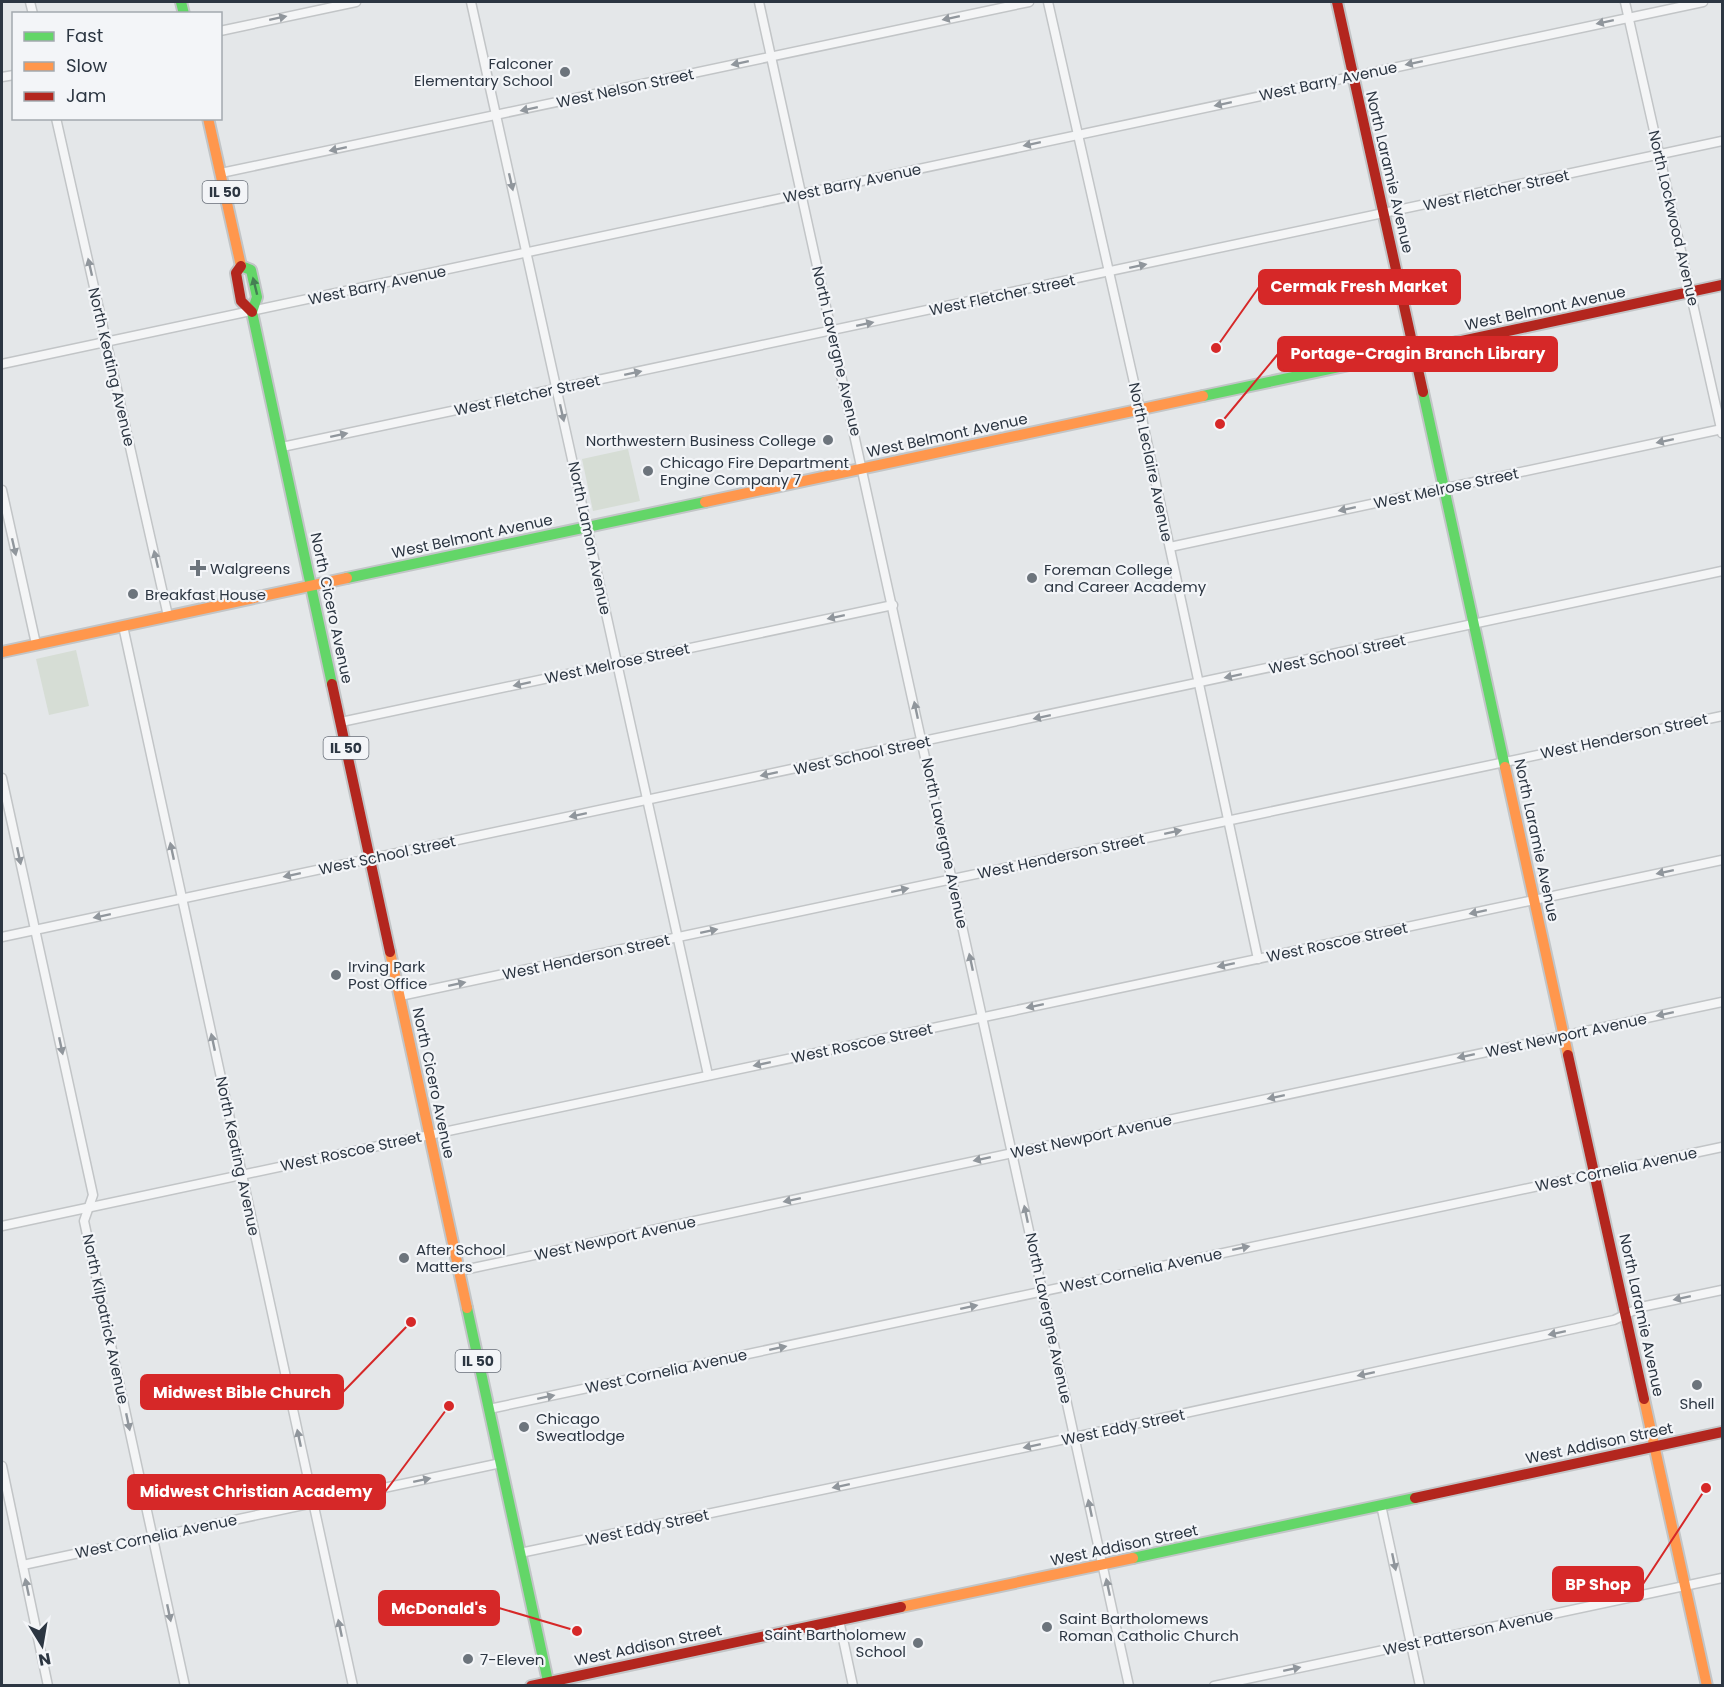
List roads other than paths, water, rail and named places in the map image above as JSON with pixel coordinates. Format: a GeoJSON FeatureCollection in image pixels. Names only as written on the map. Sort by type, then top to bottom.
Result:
{"type":"FeatureCollection","features":[{"type":"Feature","properties":{"kind":"main road","name":"North Laramie Avenue"},"geometry":{"type":"LineString","coordinates":[[1337,2],[1707,1686]]}},
{"type":"Feature","properties":{"kind":"main road","name":"North Cicero Avenue"},"geometry":{"type":"LineString","coordinates":[[208,120],[241,266],[236,273],[241,301],[252,312]]}},
{"type":"Feature","properties":{"kind":"main road","name":"North Cicero Avenue"},"geometry":{"type":"LineString","coordinates":[[241,266],[251,270],[257,297],[252,312],[548,1684]]}},
{"type":"Feature","properties":{"kind":"main road","name":"West Belmont Avenue"},"geometry":{"type":"LineString","coordinates":[[2,652],[1722,285]]}},
{"type":"Feature","properties":{"kind":"main road","name":"West Addison Street"},"geometry":{"type":"LineString","coordinates":[[531,1686],[1722,1432]]}},
{"type":"Feature","properties":{"kind":"street"},"geometry":{"type":"LineString","coordinates":[[222,31],[356,2]]}},
{"type":"Feature","properties":{"kind":"street","name":"North Lamon Avenue"},"geometry":{"type":"LineString","coordinates":[[471,2],[708,1075]]}},
{"type":"Feature","properties":{"kind":"street","name":"North Lavergne Avenue"},"geometry":{"type":"LineString","coordinates":[[759,2],[1129,1686]]}},
{"type":"Feature","properties":{"kind":"street","name":"West Nelson Street"},"geometry":{"type":"LineString","coordinates":[[221,173],[1029,2]]}},
{"type":"Feature","properties":{"kind":"street","name":"North Leclaire Avenue"},"geometry":{"type":"LineString","coordinates":[[1048,2],[1110,272],[1258,958]]}},
{"type":"Feature","properties":{"kind":"street","name":"North Lockwood Avenue"},"geometry":{"type":"LineString","coordinates":[[1625,2],[1722,431]]}},
{"type":"Feature","properties":{"kind":"street","name":"West Barry Avenue"},"geometry":{"type":"LineString","coordinates":[[2,364],[1703,2]]}},
{"type":"Feature","properties":{"kind":"street","name":"North Keating Avenue"},"geometry":{"type":"LineString","coordinates":[[56,120],[168,616]]}},
{"type":"Feature","properties":{"kind":"street","name":"West Fletcher Street"},"geometry":{"type":"LineString","coordinates":[[282,447],[1384,215],[1722,141]]}},
{"type":"Feature","properties":{"kind":"street","name":"West Melrose Street"},"geometry":{"type":"LineString","coordinates":[[1170,547],[1722,431]]}},
{"type":"Feature","properties":{"kind":"street"},"geometry":{"type":"LineString","coordinates":[[2,490],[36,644]]}},
{"type":"Feature","properties":{"kind":"street","name":"West School Street"},"geometry":{"type":"LineString","coordinates":[[2,937],[1722,571]]}},
{"type":"Feature","properties":{"kind":"street","name":"West Melrose Street"},"geometry":{"type":"LineString","coordinates":[[341,722],[893,605]]}},
{"type":"Feature","properties":{"kind":"street","name":"North Keating Avenue"},"geometry":{"type":"LineString","coordinates":[[123,626],[353,1686]]}},
{"type":"Feature","properties":{"kind":"street","name":"West Henderson Street"},"geometry":{"type":"LineString","coordinates":[[400,996],[1722,716]]}},
{"type":"Feature","properties":{"kind":"street","name":"North Kilpatrick Avenue"},"geometry":{"type":"LineString","coordinates":[[2,778],[93,1195],[84,1221],[185,1686]]}},
{"type":"Feature","properties":{"kind":"street","name":"West Roscoe Street"},"geometry":{"type":"LineString","coordinates":[[2,1226],[1722,860]]}},
{"type":"Feature","properties":{"kind":"street","name":"West Newport Avenue"},"geometry":{"type":"LineString","coordinates":[[459,1271],[1722,1002]]}},
{"type":"Feature","properties":{"kind":"street","name":"West Cornelia Avenue"},"geometry":{"type":"LineString","coordinates":[[489,1409],[1722,1147]]}},
{"type":"Feature","properties":{"kind":"street","name":"West Eddy Street"},"geometry":{"type":"LineString","coordinates":[[520,1553],[1075,1437],[1614,1320],[1641,1307],[1722,1290]]}},
{"type":"Feature","properties":{"kind":"street","name":"West Cornelia Avenue"},"geometry":{"type":"LineString","coordinates":[[22,1565],[501,1463]]}},
{"type":"Feature","properties":{"kind":"street"},"geometry":{"type":"LineString","coordinates":[[2,1466],[48,1686]]}},
{"type":"Feature","properties":{"kind":"street"},"geometry":{"type":"LineString","coordinates":[[1381,1505],[1420,1686]]}},
{"type":"Feature","properties":{"kind":"street","name":"West Patterson Avenue"},"geometry":{"type":"LineString","coordinates":[[1214,1686],[1722,1578]]}},
{"type":"Feature","properties":{"kind":"street"},"geometry":{"type":"LineString","coordinates":[[839,1620],[853,1686]]}},
{"type":"Feature","properties":{"kind":"place","name":"Falconer Elementary School"},"geometry":{"type":"Point","coordinates":[565,72]}},
{"type":"Feature","properties":{"kind":"place","name":"Cermak Fresh Market"},"geometry":{"type":"Point","coordinates":[1216,348]}},
{"type":"Feature","properties":{"kind":"place","name":"Portage-Cragin Branch Library"},"geometry":{"type":"Point","coordinates":[1220,424]}},
{"type":"Feature","properties":{"kind":"place","name":"Northwestern Business College"},"geometry":{"type":"Point","coordinates":[828,440]}},
{"type":"Feature","properties":{"kind":"place","name":"Chicago Fire Department Engine Company 7"},"geometry":{"type":"Point","coordinates":[648,471]}},
{"type":"Feature","properties":{"kind":"place","name":"Walgreens"},"geometry":{"type":"Point","coordinates":[198,568]}},
{"type":"Feature","properties":{"kind":"place","name":"Foreman College and Career Academy"},"geometry":{"type":"Point","coordinates":[1032,578]}},
{"type":"Feature","properties":{"kind":"place","name":"Breakfast House"},"geometry":{"type":"Point","coordinates":[133,594]}},
{"type":"Feature","properties":{"kind":"place","name":"Irving Park Post Office"},"geometry":{"type":"Point","coordinates":[336,975]}},
{"type":"Feature","properties":{"kind":"place","name":"After School Matters"},"geometry":{"type":"Point","coordinates":[404,1258]}},
{"type":"Feature","properties":{"kind":"place","name":"Midwest Bible Church"},"geometry":{"type":"Point","coordinates":[411,1322]}},
{"type":"Feature","properties":{"kind":"place","name":"Shell"},"geometry":{"type":"Point","coordinates":[1697,1385]}},
{"type":"Feature","properties":{"kind":"place","name":"Midwest Christian Academy"},"geometry":{"type":"Point","coordinates":[449,1406]}},
{"type":"Feature","properties":{"kind":"place","name":"Chicago Sweatlodge"},"geometry":{"type":"Point","coordinates":[524,1427]}},
{"type":"Feature","properties":{"kind":"place","name":"BP Shop"},"geometry":{"type":"Point","coordinates":[1706,1488]}},
{"type":"Feature","properties":{"kind":"place","name":"Saint Bartholomews Roman Catholic Church"},"geometry":{"type":"Point","coordinates":[1047,1627]}},
{"type":"Feature","properties":{"kind":"place","name":"McDonald's"},"geometry":{"type":"Point","coordinates":[577,1631]}},
{"type":"Feature","properties":{"kind":"place","name":"Saint Bartholomew School"},"geometry":{"type":"Point","coordinates":[918,1643]}},
{"type":"Feature","properties":{"kind":"place","name":"7-Eleven"},"geometry":{"type":"Point","coordinates":[468,1659]}}]}
